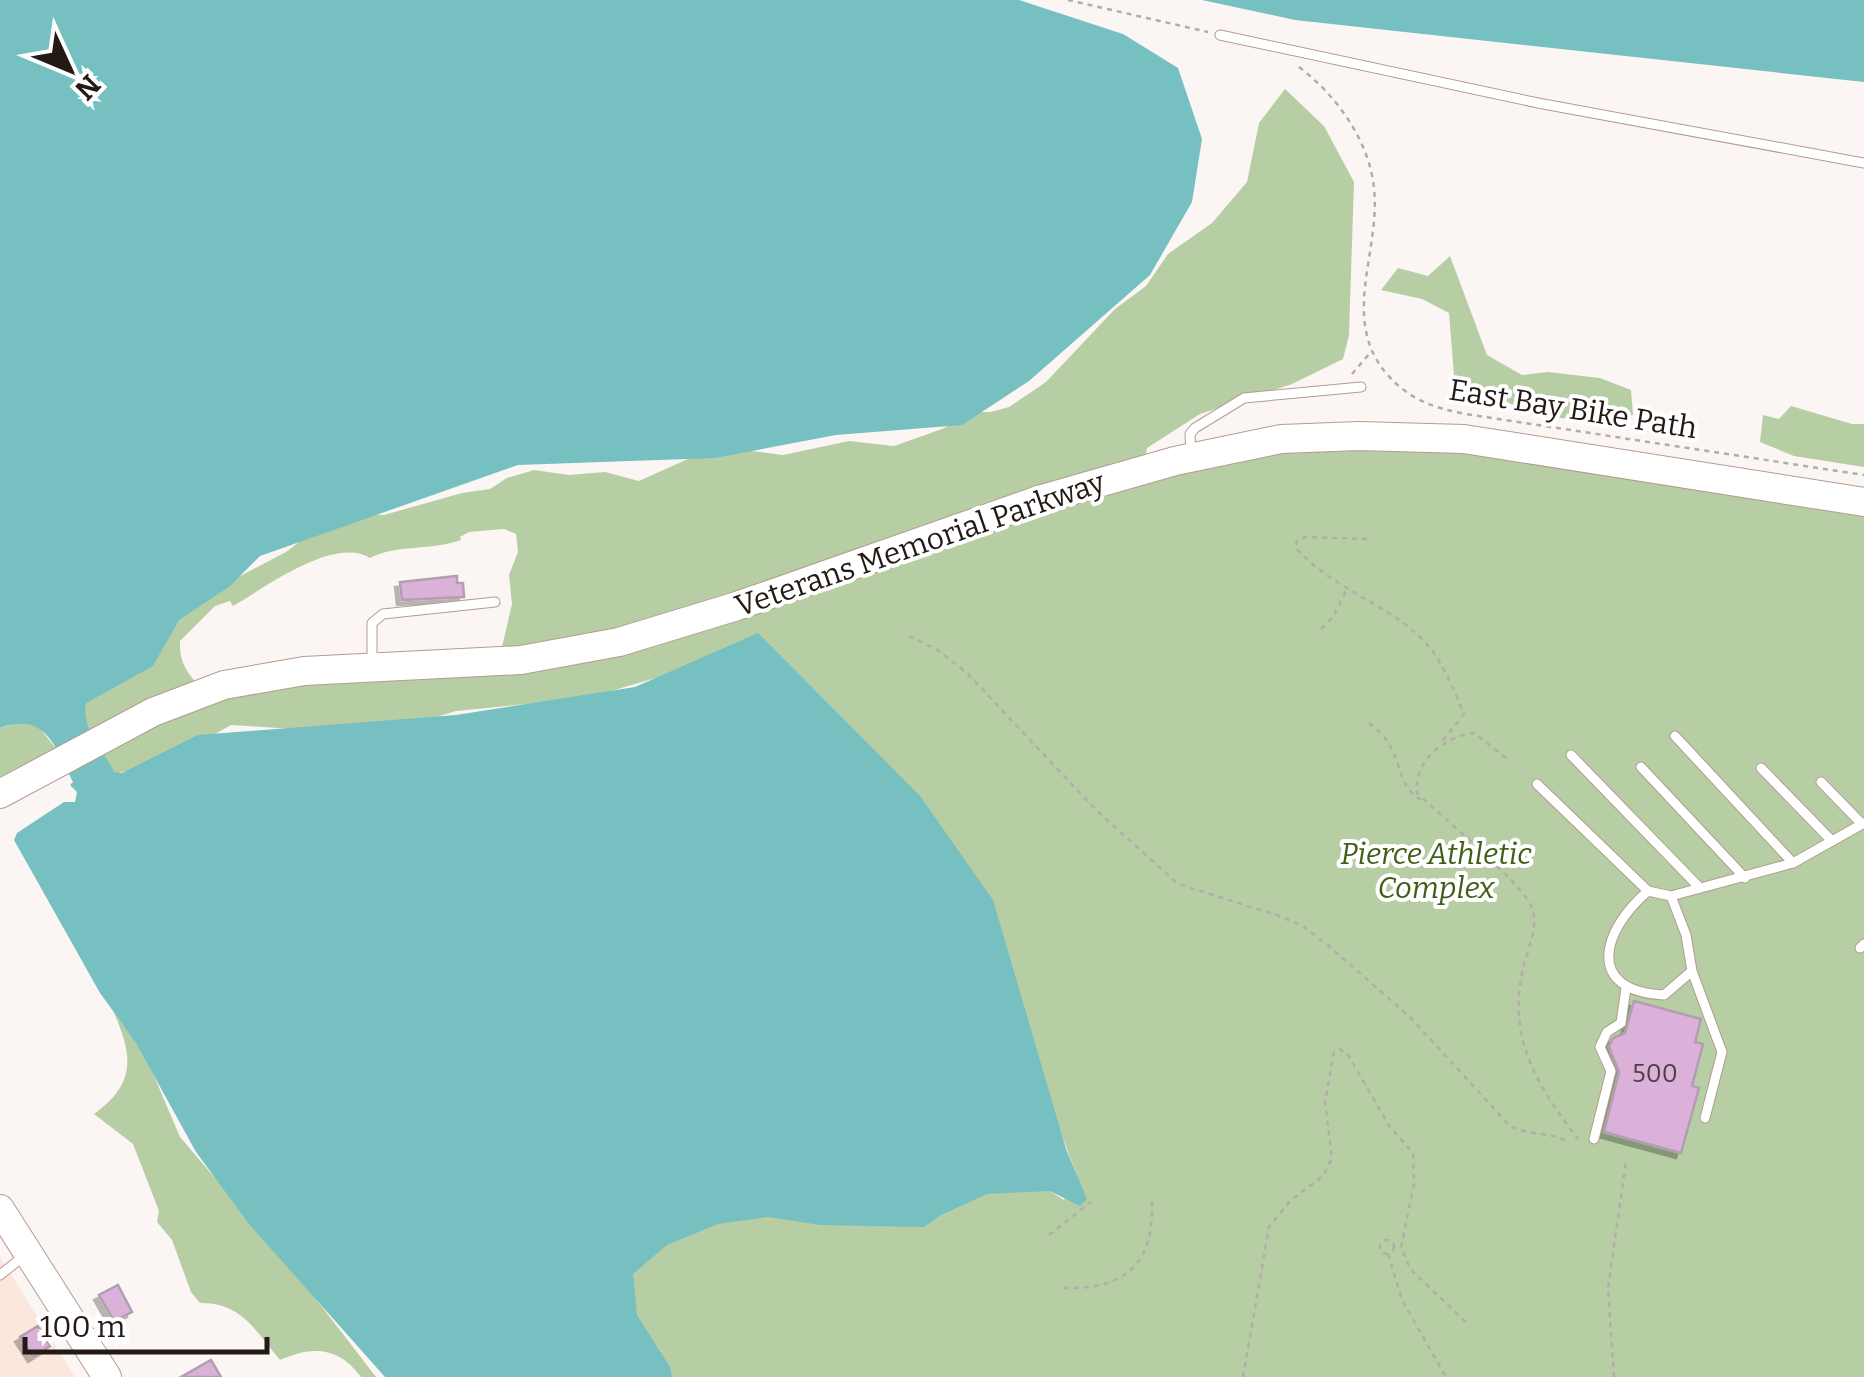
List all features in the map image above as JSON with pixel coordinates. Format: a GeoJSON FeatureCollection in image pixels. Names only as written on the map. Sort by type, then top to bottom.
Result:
{"type":"FeatureCollection","features":[{"type":"Feature","properties":{"kind":"main road","name":"Veterans Memorial Parkway"},"geometry":{"type":"LineString","coordinates":[[0,794],[153,712],[224,685],[304,672],[521,660],[620,642],[737,606],[1039,500],[1192,456],[1306,436],[1425,436],[1476,441],[1864,502]]}},
{"type":"Feature","properties":{"kind":"main road"},"geometry":{"type":"LineString","coordinates":[[0,1210],[107,1377]]}},
{"type":"Feature","properties":{"kind":"lane"},"geometry":{"type":"LineString","coordinates":[[1220,35],[1538,103],[1864,162]]}},
{"type":"Feature","properties":{"kind":"lane"},"geometry":{"type":"LineString","coordinates":[[1192,456],[1188,444],[1195,428],[1244,398],[1362,387]]}},
{"type":"Feature","properties":{"kind":"lane"},"geometry":{"type":"LineString","coordinates":[[372,670],[370,630],[383,614],[494,602]]}},
{"type":"Feature","properties":{"kind":"lane"},"geometry":{"type":"LineString","coordinates":[[1675,736],[1793,863]]}},
{"type":"Feature","properties":{"kind":"lane"},"geometry":{"type":"LineString","coordinates":[[1572,756],[1700,888]]}},
{"type":"Feature","properties":{"kind":"lane"},"geometry":{"type":"LineString","coordinates":[[1641,767],[1745,878]]}},
{"type":"Feature","properties":{"kind":"lane"},"geometry":{"type":"LineString","coordinates":[[1761,768],[1832,841]]}},
{"type":"Feature","properties":{"kind":"lane"},"geometry":{"type":"LineString","coordinates":[[1537,784],[1648,891],[1671,896],[1793,863],[1863,823],[1821,782]]}},
{"type":"Feature","properties":{"kind":"lane"},"geometry":{"type":"LineString","coordinates":[[1648,891],[1613,938],[1607,959],[1611,972],[1626,988],[1664,995],[1692,970]]}},
{"type":"Feature","properties":{"kind":"lane"},"geometry":{"type":"LineString","coordinates":[[1671,896],[1686,935],[1692,970],[1722,1052],[1705,1118]]}},
{"type":"Feature","properties":{"kind":"lane"},"geometry":{"type":"LineString","coordinates":[[1594,1140],[1611,1071],[1600,1047],[1608,1032],[1621,1023],[1626,988]]}},
{"type":"Feature","properties":{"kind":"lane"},"geometry":{"type":"LineString","coordinates":[[0,1275],[28,1254]]}},
{"type":"Feature","properties":{"kind":"path"},"geometry":{"type":"LineString","coordinates":[[1068,0],[1220,35]]}},
{"type":"Feature","properties":{"kind":"path"},"geometry":{"type":"LineString","coordinates":[[1296,64],[1323,87],[1344,114],[1362,145],[1373,180],[1374,224],[1363,304],[1371,352],[1345,388]]}},
{"type":"Feature","properties":{"kind":"path","name":"East Bay Bike Path"},"geometry":{"type":"LineString","coordinates":[[1371,352],[1400,388],[1439,408],[1864,475]]}},
{"type":"Feature","properties":{"kind":"path"},"geometry":{"type":"LineString","coordinates":[[1367,539],[1322,536],[1297,541],[1295,547],[1346,589],[1421,637],[1441,664],[1464,714],[1416,780],[1418,792],[1511,880],[1533,910],[1534,924],[1519,991],[1524,1052],[1578,1139]]}},
{"type":"Feature","properties":{"kind":"path"},"geometry":{"type":"LineString","coordinates":[[1322,629],[1333,617],[1346,589]]}},
{"type":"Feature","properties":{"kind":"path"},"geometry":{"type":"LineString","coordinates":[[909,636],[939,650],[968,673],[1096,810],[1178,884],[1278,914],[1304,926],[1410,1016],[1510,1126],[1566,1141]]}},
{"type":"Feature","properties":{"kind":"path"},"geometry":{"type":"LineString","coordinates":[[1369,723],[1388,742],[1406,788],[1415,798],[1428,803]]}},
{"type":"Feature","properties":{"kind":"path"},"geometry":{"type":"LineString","coordinates":[[1436,749],[1456,735],[1474,733],[1506,758]]}},
{"type":"Feature","properties":{"kind":"path"},"geometry":{"type":"LineString","coordinates":[[1244,1377],[1269,1227],[1290,1201],[1323,1176],[1332,1158],[1326,1083],[1334,1052],[1340,1049],[1348,1055],[1400,1141],[1413,1153],[1414,1184],[1401,1248],[1411,1270],[1468,1324]]}},
{"type":"Feature","properties":{"kind":"path"},"geometry":{"type":"LineString","coordinates":[[1614,1377],[1608,1288],[1626,1161]]}},
{"type":"Feature","properties":{"kind":"path"},"geometry":{"type":"LineString","coordinates":[[1064,1288],[1094,1289],[1120,1279],[1136,1266],[1148,1246],[1153,1226],[1152,1199]]}},
{"type":"Feature","properties":{"kind":"path"},"geometry":{"type":"LineString","coordinates":[[1049,1235],[1092,1202]]}},
{"type":"Feature","properties":{"kind":"path"},"geometry":{"type":"LineString","coordinates":[[1401,1248],[1390,1240],[1382,1241],[1380,1250],[1388,1254],[1402,1300],[1446,1377]]}},
{"type":"Feature","properties":{"kind":"path"},"geometry":{"type":"LineString","coordinates":[[1388,1254],[1394,1246]]}},
{"type":"Feature","properties":{"kind":"shaded area"},"geometry":{"type":"Polygon","coordinates":[[[0,1257],[75,1377],[0,1377],[0,1257]]]}},
{"type":"Feature","properties":{"kind":"green space","name":"Pierce Athletic Complex"},"geometry":{"type":"Polygon","coordinates":[[[1285,89],[1324,126],[1354,182],[1349,335],[1343,359],[1292,384],[1200,414],[1147,448],[1143,473],[1185,460],[1437,439],[1864,503],[1864,1377],[668,1377],[660,1351],[631,1312],[622,1280],[689,1223],[967,1186],[1050,1191],[1064,1200],[1077,1175],[1001,936],[683,670],[587,698],[456,711],[420,722],[310,730],[231,725],[185,751],[118,773],[109,771],[72,705],[170,613],[286,552],[311,533],[358,514],[384,515],[490,489],[507,478],[534,470],[569,475],[605,472],[639,481],[701,453],[729,448],[783,455],[849,441],[894,446],[942,429],[974,412],[1009,407],[1046,382],[1115,309],[1146,286],[1168,254],[1212,223],[1247,182],[1259,123],[1285,89]],[[504,529],[469,532],[450,543],[391,551],[370,558],[355,553],[320,559],[233,606],[230,601],[215,606],[180,641],[183,662],[202,689],[499,660],[512,604],[509,575],[518,552],[516,534],[504,529]]]}},
{"type":"Feature","properties":{"kind":"green space"},"geometry":{"type":"Polygon","coordinates":[[[1450,256],[1487,355],[1522,375],[1548,372],[1600,378],[1631,390],[1633,415],[1604,426],[1581,419],[1535,417],[1507,402],[1456,400],[1449,313],[1422,299],[1381,290],[1398,268],[1428,276],[1450,256]]]}},
{"type":"Feature","properties":{"kind":"green space"},"geometry":{"type":"Polygon","coordinates":[[[1791,406],[1864,424],[1864,467],[1794,456],[1760,442],[1763,415],[1779,419],[1791,406]]]}},
{"type":"Feature","properties":{"kind":"green space"},"geometry":{"type":"Polygon","coordinates":[[[21,722],[39,727],[57,750],[0,788],[0,728],[21,722]]]}},
{"type":"Feature","properties":{"kind":"green space"},"geometry":{"type":"Polygon","coordinates":[[[114,1013],[143,1050],[180,1137],[296,1273],[376,1377],[361,1377],[343,1359],[324,1352],[303,1352],[280,1360],[237,1313],[200,1303],[191,1292],[172,1240],[157,1222],[159,1211],[133,1144],[94,1114],[118,1092],[127,1068],[125,1043],[114,1013]]]}},
{"type":"Feature","properties":{"kind":"water"},"geometry":{"type":"Polygon","coordinates":[[[0,0],[1019,0],[1123,34],[1178,68],[1202,139],[1192,202],[1150,275],[1029,381],[962,425],[836,435],[715,458],[518,465],[260,556],[230,586],[179,620],[153,666],[86,703],[85,713],[94,739],[114,772],[122,773],[198,735],[456,715],[635,687],[758,633],[920,796],[993,900],[1066,1149],[1087,1199],[1080,1206],[1050,1191],[987,1194],[924,1227],[820,1225],[768,1217],[718,1224],[667,1245],[633,1274],[637,1315],[670,1367],[672,1377],[385,1377],[249,1224],[196,1152],[136,1043],[100,993],[14,840],[17,833],[64,802],[75,802],[77,792],[70,785],[73,782],[54,745],[39,729],[29,724],[0,728],[0,0]]]}},
{"type":"Feature","properties":{"kind":"water"},"geometry":{"type":"Polygon","coordinates":[[[1202,0],[1864,0],[1864,82],[1295,20],[1202,0]]]}},
{"type":"Feature","properties":{"kind":"building"},"geometry":{"type":"Polygon","coordinates":[[[457,576],[457,583],[463,583],[464,597],[402,600],[400,582],[457,576]]]}},
{"type":"Feature","properties":{"kind":"building"},"geometry":{"type":"Polygon","coordinates":[[[1634,1001],[1701,1019],[1695,1042],[1703,1044],[1692,1086],[1699,1088],[1681,1153],[1604,1132],[1619,1072],[1609,1047],[1613,1038],[1625,1033],[1634,1001]]]}},
{"type":"Feature","properties":{"kind":"building"},"geometry":{"type":"Polygon","coordinates":[[[118,1285],[132,1312],[114,1321],[99,1295],[118,1285]]]}},
{"type":"Feature","properties":{"kind":"building"},"geometry":{"type":"Polygon","coordinates":[[[38,1326],[50,1346],[33,1357],[20,1337],[38,1326]]]}},
{"type":"Feature","properties":{"kind":"building"},"geometry":{"type":"Polygon","coordinates":[[[211,1360],[221,1377],[181,1377],[211,1360]]]}}]}
